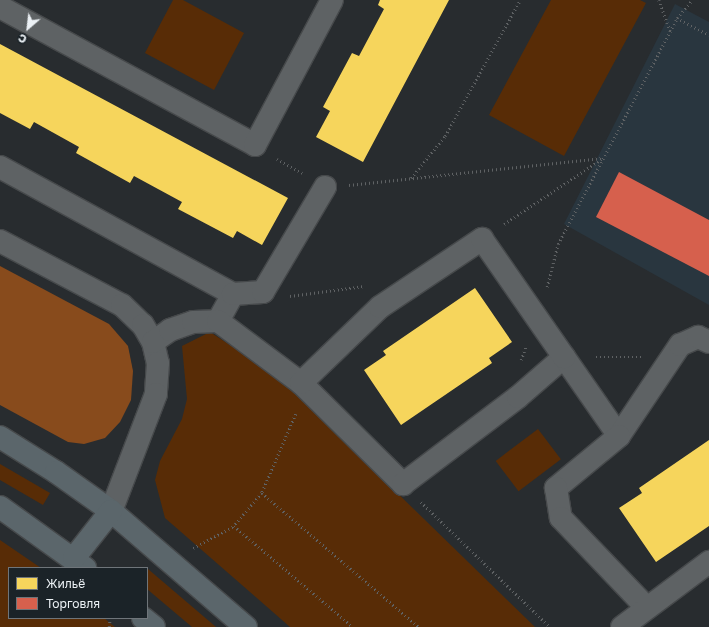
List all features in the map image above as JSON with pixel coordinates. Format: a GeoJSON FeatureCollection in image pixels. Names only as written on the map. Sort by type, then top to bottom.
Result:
{"type":"FeatureCollection","features":[{"type":"Feature","properties":{"kind":"main road"},"geometry":{"type":"LineString","coordinates":[[0,437],[56,472],[111,511],[246,627]]}},
{"type":"Feature","properties":{"kind":"main road"},"geometry":{"type":"LineString","coordinates":[[0,507],[80,563],[111,511]]}},
{"type":"Feature","properties":{"kind":"main road"},"geometry":{"type":"LineString","coordinates":[[144,619],[154,627]]}},
{"type":"Feature","properties":{"kind":"street"},"geometry":{"type":"LineString","coordinates":[[0,7],[255,146],[332,0]]}},
{"type":"Feature","properties":{"kind":"street"},"geometry":{"type":"LineString","coordinates":[[0,167],[233,294],[263,292],[325,187]]}},
{"type":"Feature","properties":{"kind":"street"},"geometry":{"type":"LineString","coordinates":[[304,386],[380,307],[482,239],[619,436]]}},
{"type":"Feature","properties":{"kind":"street"},"geometry":{"type":"LineString","coordinates":[[0,240],[122,305],[143,325],[153,342],[158,363],[156,394],[111,511]]}},
{"type":"Feature","properties":{"kind":"street"},"geometry":{"type":"LineString","coordinates":[[218,321],[233,294]]}},
{"type":"Feature","properties":{"kind":"street"},"geometry":{"type":"LineString","coordinates":[[153,342],[170,330],[193,322],[218,321],[304,386],[403,484],[518,397],[564,357]]}},
{"type":"Feature","properties":{"kind":"street"},"geometry":{"type":"LineString","coordinates":[[646,607],[561,518],[556,488],[619,436],[680,345],[698,337],[709,342]]}},
{"type":"Feature","properties":{"kind":"street"},"geometry":{"type":"LineString","coordinates":[[622,627],[646,607],[709,562]]}},
{"type":"Feature","properties":{"kind":"path"},"geometry":{"type":"LineString","coordinates":[[410,178],[445,136],[520,0]]}},
{"type":"Feature","properties":{"kind":"path"},"geometry":{"type":"LineString","coordinates":[[659,0],[670,31]]}},
{"type":"Feature","properties":{"kind":"path"},"geometry":{"type":"LineString","coordinates":[[518,397],[521,355],[538,319],[558,244],[677,18],[692,0]]}},
{"type":"Feature","properties":{"kind":"path"},"geometry":{"type":"LineString","coordinates":[[677,18],[709,35]]}},
{"type":"Feature","properties":{"kind":"path"},"geometry":{"type":"LineString","coordinates":[[255,146],[325,187],[604,158]]}},
{"type":"Feature","properties":{"kind":"path"},"geometry":{"type":"LineString","coordinates":[[482,239],[604,158]]}},
{"type":"Feature","properties":{"kind":"path"},"geometry":{"type":"LineString","coordinates":[[263,292],[276,298],[369,285]]}},
{"type":"Feature","properties":{"kind":"path"},"geometry":{"type":"LineString","coordinates":[[564,357],[671,358]]}},
{"type":"Feature","properties":{"kind":"path"},"geometry":{"type":"LineString","coordinates":[[304,386],[262,492],[234,526],[353,627]]}},
{"type":"Feature","properties":{"kind":"path"},"geometry":{"type":"LineString","coordinates":[[403,484],[550,627]]}},
{"type":"Feature","properties":{"kind":"path"},"geometry":{"type":"LineString","coordinates":[[262,492],[419,627]]}},
{"type":"Feature","properties":{"kind":"shaded area"},"geometry":{"type":"Polygon","coordinates":[[[173,0],[183,0],[244,33],[214,90],[145,53],[173,0]]]}},
{"type":"Feature","properties":{"kind":"shaded area"},"geometry":{"type":"Polygon","coordinates":[[[551,0],[640,0],[646,3],[564,156],[489,115],[551,0]]]}},
{"type":"Feature","properties":{"kind":"shaded area"},"geometry":{"type":"Polygon","coordinates":[[[675,4],[709,22],[709,305],[564,224],[675,4]]]}},
{"type":"Feature","properties":{"kind":"shaded area"},"geometry":{"type":"Polygon","coordinates":[[[0,266],[109,324],[128,346],[133,371],[131,400],[120,422],[105,438],[84,444],[68,442],[0,405],[0,266]]]}},
{"type":"Feature","properties":{"kind":"shaded area"},"geometry":{"type":"Polygon","coordinates":[[[210,332],[276,375],[535,627],[290,627],[165,518],[155,480],[160,461],[182,419],[187,399],[182,346],[210,332]]]}},
{"type":"Feature","properties":{"kind":"shaded area"},"geometry":{"type":"Polygon","coordinates":[[[538,429],[561,459],[519,491],[496,461],[538,429]]]}},
{"type":"Feature","properties":{"kind":"shaded area"},"geometry":{"type":"Polygon","coordinates":[[[0,464],[50,493],[43,505],[0,480],[0,464]]]}},
{"type":"Feature","properties":{"kind":"shaded area"},"geometry":{"type":"Polygon","coordinates":[[[0,540],[40,567],[8,567],[8,619],[105,619],[115,627],[0,627],[0,540]]]}},
{"type":"Feature","properties":{"kind":"shaded area"},"geometry":{"type":"Polygon","coordinates":[[[148,569],[216,627],[192,627],[148,590],[148,569]]]}},
{"type":"Feature","properties":{"kind":"building: Жильё"},"geometry":{"type":"Polygon","coordinates":[[[380,0],[449,0],[363,162],[316,137],[330,111],[323,107],[352,53],[359,56],[384,9],[378,5],[380,0]]]}},
{"type":"Feature","properties":{"kind":"building: Жильё"},"geometry":{"type":"Polygon","coordinates":[[[0,44],[288,198],[262,245],[237,231],[233,238],[178,209],[182,202],[134,176],[130,183],[76,153],[79,147],[34,122],[30,129],[0,113],[0,44]]]}},
{"type":"Feature","properties":{"kind":"building: Жильё"},"geometry":{"type":"Polygon","coordinates":[[[475,288],[512,342],[489,358],[492,363],[401,425],[364,370],[386,355],[383,351],[475,288]]]}},
{"type":"Feature","properties":{"kind":"building: Жильё"},"geometry":{"type":"Polygon","coordinates":[[[709,440],[709,526],[656,562],[619,508],[642,493],[639,488],[709,440]]]}},
{"type":"Feature","properties":{"kind":"building: Торговля"},"geometry":{"type":"Polygon","coordinates":[[[619,172],[709,220],[709,276],[596,217],[619,172]]]}}]}
